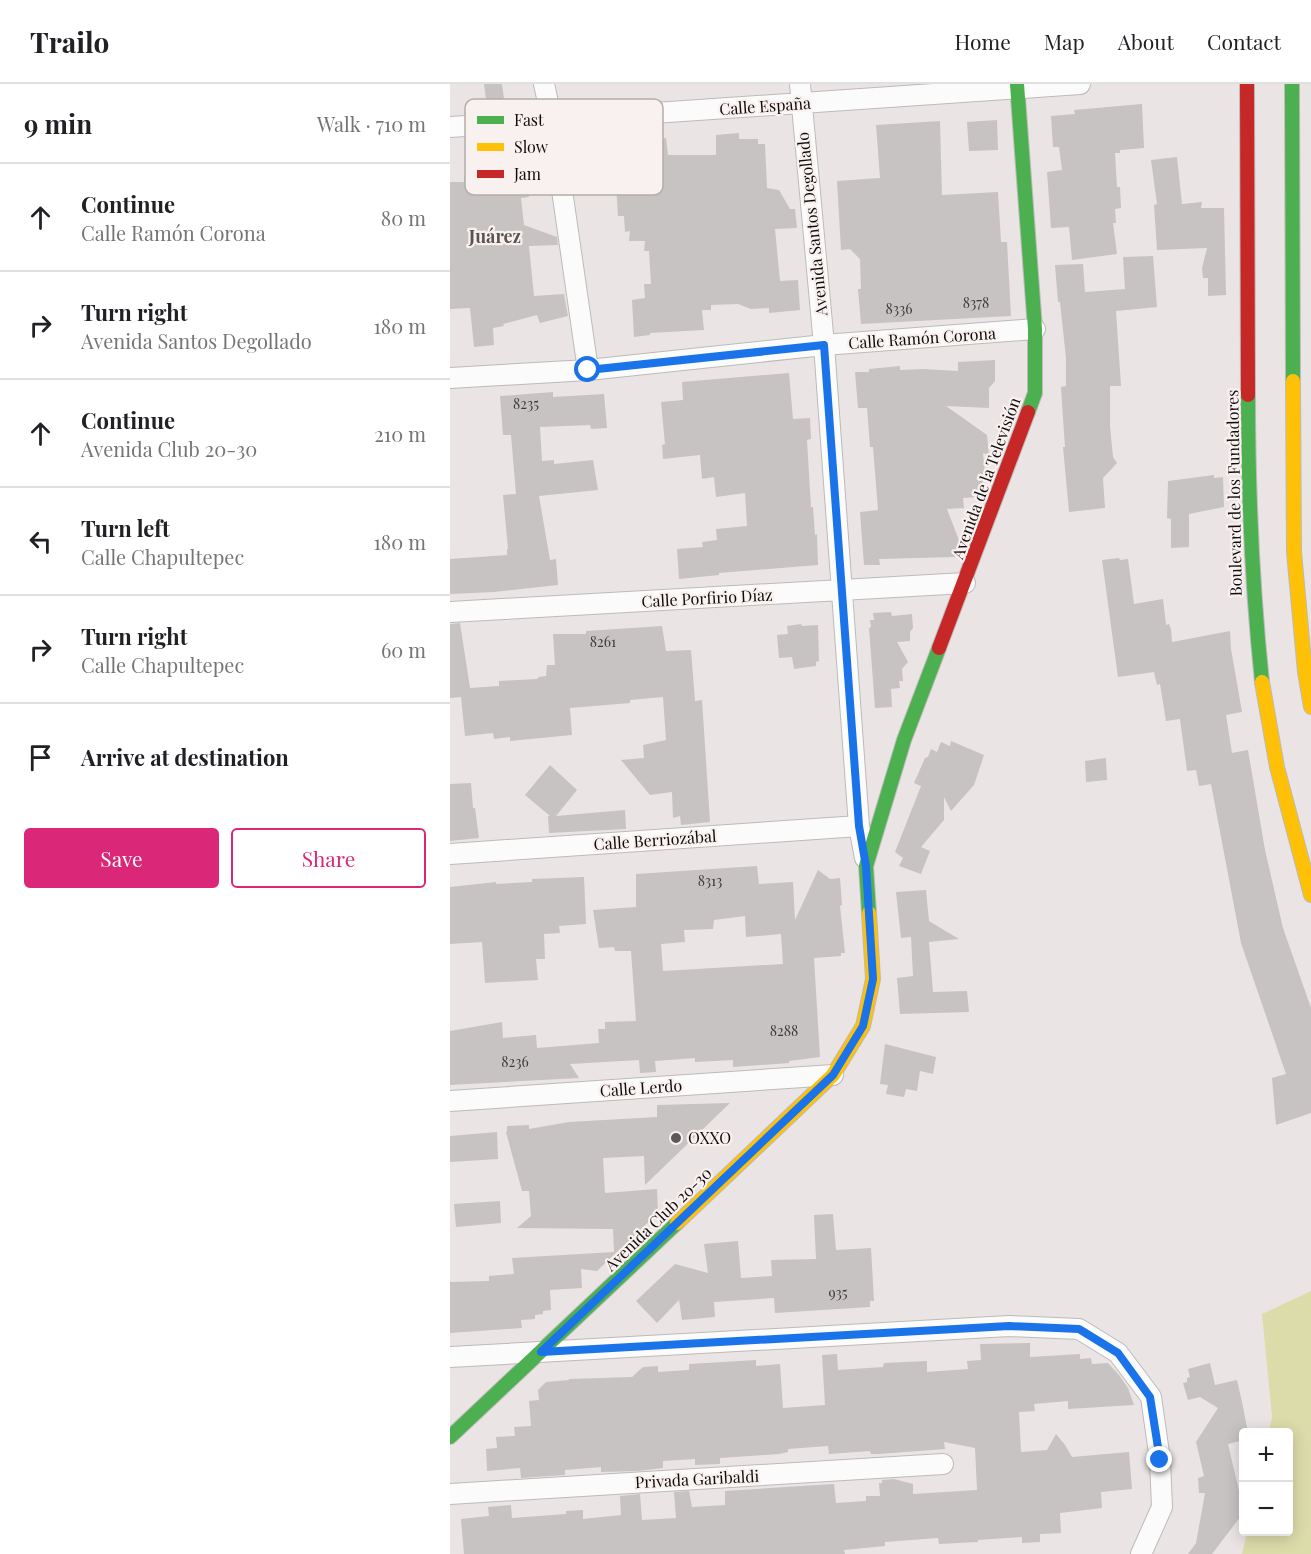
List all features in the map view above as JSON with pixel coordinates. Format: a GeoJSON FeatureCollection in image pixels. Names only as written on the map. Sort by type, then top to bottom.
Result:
{"type":"FeatureCollection","features":[{"type":"Feature","properties":{"kind":"main road","name":"Boulevard de los Fundadores"},"geometry":{"type":"LineString","coordinates":[[1247,84],[1248,483],[1256,554],[1262,685],[1277,767],[1311,895]]}},
{"type":"Feature","properties":{"kind":"main road"},"geometry":{"type":"LineString","coordinates":[[1292,84],[1288,553],[1311,707]]}},
{"type":"Feature","properties":{"kind":"main road","name":"Avenida de la Televisión"},"geometry":{"type":"LineString","coordinates":[[866,866],[904,740],[1035,393],[1035,329],[1017,87]]}},
{"type":"Feature","properties":{"kind":"main road","name":"Avenida Club 20-30"},"geometry":{"type":"LineString","coordinates":[[450,1437],[833,1075],[863,1026],[873,979],[866,866]]}},
{"type":"Feature","properties":{"kind":"street"},"geometry":{"type":"LineString","coordinates":[[544,84],[547,99]]}},
{"type":"Feature","properties":{"kind":"street","name":"Calle España"},"geometry":{"type":"LineString","coordinates":[[663,109],[800,94],[1080,84]]}},
{"type":"Feature","properties":{"kind":"street","name":"Avenida Santos Degollado"},"geometry":{"type":"LineString","coordinates":[[800,94],[824,345],[859,826],[866,866]]}},
{"type":"Feature","properties":{"kind":"street","name":"Calle España"},"geometry":{"type":"LineString","coordinates":[[450,127],[465,126]]}},
{"type":"Feature","properties":{"kind":"street"},"geometry":{"type":"LineString","coordinates":[[563,195],[588,370]]}},
{"type":"Feature","properties":{"kind":"street","name":"Calle Ramón Corona"},"geometry":{"type":"LineString","coordinates":[[450,378],[588,370],[824,345],[1035,329]]}},
{"type":"Feature","properties":{"kind":"street","name":"Calle Porfirio Díaz"},"geometry":{"type":"LineString","coordinates":[[450,612],[965,583]]}},
{"type":"Feature","properties":{"kind":"street","name":"Calle Berriozábal"},"geometry":{"type":"LineString","coordinates":[[450,854],[859,826]]}},
{"type":"Feature","properties":{"kind":"street","name":"Calle Lerdo"},"geometry":{"type":"LineString","coordinates":[[450,1101],[833,1075]]}},
{"type":"Feature","properties":{"kind":"street"},"geometry":{"type":"LineString","coordinates":[[450,1357],[1009,1326],[1079,1329],[1118,1353],[1150,1397],[1160,1460],[1162,1507],[1142,1554]]}},
{"type":"Feature","properties":{"kind":"street","name":"Privada Garibaldi"},"geometry":{"type":"LineString","coordinates":[[450,1494],[943,1464]]}},
{"type":"Feature","properties":{"kind":"green space"},"geometry":{"type":"Polygon","coordinates":[[[1311,1291],[1311,1554],[1242,1554],[1246,1536],[1293,1536],[1293,1428],[1270,1428],[1272,1417],[1262,1314],[1311,1291]]]}},
{"type":"Feature","properties":{"kind":"building"},"geometry":{"type":"Polygon","coordinates":[[[484,84],[502,84],[504,99],[486,99],[484,84]]]}},
{"type":"Feature","properties":{"kind":"building"},"geometry":{"type":"Polygon","coordinates":[[[1142,104],[1144,148],[1120,150],[1120,153],[1115,153],[1121,208],[1115,209],[1116,223],[1113,223],[1117,254],[1072,260],[1069,227],[1051,228],[1047,172],[1062,170],[1059,147],[1053,147],[1051,116],[1075,114],[1074,110],[1142,104]]]}},
{"type":"Feature","properties":{"kind":"building"},"geometry":{"type":"Polygon","coordinates":[[[997,120],[998,150],[969,151],[967,122],[997,120]]]}},
{"type":"Feature","properties":{"kind":"building"},"geometry":{"type":"Polygon","coordinates":[[[940,121],[942,195],[998,192],[1001,242],[1007,242],[1011,316],[861,324],[858,289],[861,289],[860,259],[850,249],[841,250],[837,181],[880,178],[876,125],[940,121]]]}},
{"type":"Feature","properties":{"kind":"building"},"geometry":{"type":"Polygon","coordinates":[[[739,133],[739,139],[758,139],[758,144],[765,144],[767,188],[779,190],[790,209],[795,209],[797,228],[775,229],[780,281],[798,280],[800,310],[769,313],[769,308],[751,309],[738,304],[711,305],[711,310],[702,310],[704,330],[650,333],[650,335],[634,337],[632,300],[645,298],[644,284],[651,284],[649,251],[644,251],[645,241],[629,241],[630,231],[625,232],[624,216],[618,216],[617,195],[663,195],[663,138],[666,138],[668,155],[716,155],[716,135],[739,133]]]}},
{"type":"Feature","properties":{"kind":"building"},"geometry":{"type":"Polygon","coordinates":[[[1177,157],[1182,204],[1202,202],[1201,208],[1224,208],[1226,295],[1208,296],[1208,278],[1203,278],[1202,268],[1207,248],[1157,250],[1154,205],[1157,204],[1151,160],[1177,157]]]}},
{"type":"Feature","properties":{"kind":"building"},"geometry":{"type":"Polygon","coordinates":[[[464,176],[465,195],[529,195],[529,197],[521,198],[524,225],[557,237],[558,245],[529,246],[534,296],[564,294],[568,316],[540,323],[537,315],[503,324],[504,326],[493,328],[494,345],[474,347],[470,308],[450,309],[450,182],[464,182],[464,176]]]}},
{"type":"Feature","properties":{"kind":"building"},"geometry":{"type":"Polygon","coordinates":[[[1153,256],[1157,307],[1116,311],[1121,386],[1110,386],[1110,426],[1113,457],[1117,463],[1103,478],[1105,508],[1069,512],[1063,447],[1065,447],[1061,387],[1066,386],[1066,358],[1055,265],[1083,264],[1085,292],[1125,289],[1123,257],[1153,256]]]}},
{"type":"Feature","properties":{"kind":"building"},"geometry":{"type":"Polygon","coordinates":[[[995,360],[995,381],[989,388],[989,408],[946,406],[987,435],[989,455],[983,453],[985,475],[978,497],[963,498],[964,508],[947,509],[960,543],[955,557],[879,559],[880,565],[864,565],[860,512],[878,510],[867,408],[858,408],[855,372],[869,372],[869,369],[900,366],[900,370],[958,371],[958,362],[995,360]]]}},
{"type":"Feature","properties":{"kind":"building"},"geometry":{"type":"Polygon","coordinates":[[[789,373],[793,419],[810,418],[811,439],[807,440],[811,507],[813,507],[815,535],[817,534],[818,565],[719,573],[719,575],[679,579],[677,549],[703,547],[702,542],[717,540],[716,529],[747,526],[745,493],[716,497],[714,477],[702,479],[700,455],[663,459],[662,445],[665,444],[661,402],[683,400],[682,382],[789,373]]]}},
{"type":"Feature","properties":{"kind":"building"},"geometry":{"type":"Polygon","coordinates":[[[553,392],[553,397],[604,394],[607,428],[591,429],[590,425],[540,427],[542,461],[554,460],[554,464],[593,460],[598,490],[539,496],[550,560],[556,559],[558,585],[450,594],[450,559],[507,555],[503,495],[516,494],[511,435],[503,435],[500,396],[553,392]]]}},
{"type":"Feature","properties":{"kind":"building"},"geometry":{"type":"Polygon","coordinates":[[[1214,475],[1214,478],[1223,477],[1224,507],[1189,514],[1189,547],[1171,548],[1171,519],[1167,518],[1168,481],[1214,475]]]}},
{"type":"Feature","properties":{"kind":"building"},"geometry":{"type":"Polygon","coordinates":[[[1119,558],[1120,560],[1128,559],[1134,604],[1163,599],[1166,625],[1169,624],[1171,629],[1172,642],[1230,631],[1242,712],[1226,715],[1232,753],[1248,750],[1265,850],[1283,928],[1311,1008],[1311,1113],[1276,1125],[1272,1078],[1286,1074],[1241,943],[1211,784],[1199,786],[1196,770],[1187,771],[1180,719],[1166,721],[1160,684],[1157,685],[1154,672],[1118,677],[1102,560],[1119,558]]]}},
{"type":"Feature","properties":{"kind":"building"},"geometry":{"type":"Polygon","coordinates":[[[891,612],[892,616],[912,614],[913,628],[910,632],[910,641],[897,642],[908,662],[902,669],[903,681],[899,681],[900,688],[891,689],[892,707],[875,708],[870,620],[874,620],[873,613],[891,612]]]}},
{"type":"Feature","properties":{"kind":"building"},"geometry":{"type":"Polygon","coordinates":[[[460,623],[470,688],[499,686],[499,681],[537,679],[546,676],[547,665],[555,665],[553,634],[586,634],[586,631],[662,626],[666,651],[691,650],[695,701],[702,700],[710,822],[681,825],[680,816],[673,818],[672,792],[650,795],[621,760],[644,758],[643,745],[666,740],[663,697],[630,700],[630,703],[570,708],[572,735],[510,741],[510,737],[494,739],[493,733],[465,736],[461,697],[450,698],[450,624],[460,623]]]}},
{"type":"Feature","properties":{"kind":"building"},"geometry":{"type":"Polygon","coordinates":[[[801,624],[802,626],[818,625],[819,661],[816,662],[816,666],[794,669],[792,657],[779,658],[777,635],[788,634],[787,626],[801,624]]]}},
{"type":"Feature","properties":{"kind":"building"},"geometry":{"type":"Polygon","coordinates":[[[951,741],[984,755],[974,785],[951,811],[944,797],[944,820],[921,847],[930,851],[921,874],[899,866],[903,858],[895,852],[921,786],[914,783],[925,758],[928,757],[931,749],[937,752],[941,742],[950,746],[951,741]]]}},
{"type":"Feature","properties":{"kind":"building"},"geometry":{"type":"Polygon","coordinates":[[[1106,758],[1107,780],[1086,782],[1085,761],[1106,758]]]}},
{"type":"Feature","properties":{"kind":"building"},"geometry":{"type":"Polygon","coordinates":[[[550,765],[577,790],[556,816],[625,810],[626,829],[549,833],[548,816],[550,816],[525,795],[550,765]]]}},
{"type":"Feature","properties":{"kind":"building"},"geometry":{"type":"Polygon","coordinates":[[[471,783],[479,838],[450,841],[450,784],[471,783]]]}},
{"type":"Feature","properties":{"kind":"building"},"geometry":{"type":"Polygon","coordinates":[[[757,866],[759,884],[793,882],[795,920],[818,870],[830,879],[840,878],[842,905],[840,906],[845,953],[841,953],[841,956],[814,958],[820,1057],[789,1061],[789,1063],[733,1067],[733,1060],[695,1062],[695,1058],[655,1061],[656,1072],[640,1073],[639,1060],[570,1064],[579,1078],[450,1085],[450,1031],[502,1022],[503,1038],[536,1035],[537,1048],[599,1043],[598,1029],[605,1029],[605,1022],[636,1021],[631,951],[615,951],[614,947],[599,948],[593,910],[636,907],[636,874],[757,866]],[[745,916],[714,920],[713,929],[684,930],[685,942],[661,944],[663,971],[783,964],[781,934],[746,937],[745,916]]]}},
{"type":"Feature","properties":{"kind":"building"},"geometry":{"type":"Polygon","coordinates":[[[584,877],[586,924],[559,926],[560,933],[544,934],[545,959],[536,959],[538,980],[485,983],[482,942],[450,944],[450,887],[496,882],[496,884],[532,882],[532,879],[584,877]]]}},
{"type":"Feature","properties":{"kind":"building"},"geometry":{"type":"Polygon","coordinates":[[[926,890],[929,921],[959,939],[929,942],[933,992],[967,991],[969,1012],[900,1014],[897,978],[913,976],[911,937],[901,938],[896,892],[926,890]]]}},
{"type":"Feature","properties":{"kind":"building"},"geometry":{"type":"Polygon","coordinates":[[[885,1044],[936,1057],[933,1074],[920,1071],[917,1091],[906,1089],[904,1097],[886,1094],[888,1085],[880,1084],[885,1044]]]}},
{"type":"Feature","properties":{"kind":"building"},"geometry":{"type":"Polygon","coordinates":[[[730,1103],[645,1185],[644,1156],[603,1158],[605,1193],[657,1189],[658,1213],[597,1271],[581,1269],[582,1288],[550,1290],[551,1310],[535,1315],[535,1319],[521,1320],[522,1328],[450,1333],[450,1282],[489,1281],[489,1276],[514,1274],[512,1258],[614,1252],[613,1229],[517,1228],[531,1216],[529,1191],[522,1191],[506,1132],[507,1126],[529,1125],[529,1129],[569,1122],[657,1117],[657,1105],[730,1103]]]}},
{"type":"Feature","properties":{"kind":"building"},"geometry":{"type":"Polygon","coordinates":[[[497,1132],[498,1159],[450,1162],[450,1136],[497,1132]]]}},
{"type":"Feature","properties":{"kind":"building"},"geometry":{"type":"Polygon","coordinates":[[[500,1201],[501,1223],[456,1227],[454,1204],[500,1201]]]}},
{"type":"Feature","properties":{"kind":"building"},"geometry":{"type":"Polygon","coordinates":[[[833,1214],[836,1250],[871,1248],[874,1301],[870,1301],[870,1307],[775,1313],[774,1298],[714,1302],[715,1317],[682,1320],[679,1300],[657,1323],[636,1301],[675,1264],[708,1273],[704,1244],[738,1241],[741,1278],[772,1276],[771,1260],[816,1259],[814,1215],[833,1214]]]}},
{"type":"Feature","properties":{"kind":"building"},"geometry":{"type":"Polygon","coordinates":[[[1030,1343],[1030,1357],[1080,1354],[1080,1359],[1091,1358],[1092,1364],[1108,1363],[1128,1388],[1134,1405],[1068,1409],[1068,1401],[1034,1404],[1035,1411],[1019,1412],[1021,1452],[1047,1450],[1056,1434],[1072,1457],[1129,1452],[1132,1489],[1101,1492],[1102,1508],[1060,1513],[1061,1533],[1040,1534],[1040,1542],[1022,1543],[1022,1537],[939,1544],[938,1538],[885,1542],[885,1546],[844,1550],[845,1554],[464,1554],[461,1519],[489,1516],[488,1507],[511,1505],[512,1518],[566,1514],[566,1511],[583,1510],[583,1519],[621,1515],[620,1496],[640,1494],[642,1520],[676,1518],[674,1492],[689,1491],[692,1507],[725,1505],[725,1491],[834,1484],[836,1503],[866,1501],[866,1496],[880,1496],[879,1483],[882,1483],[882,1480],[894,1479],[913,1484],[913,1494],[977,1490],[975,1448],[944,1442],[945,1449],[879,1454],[871,1454],[870,1451],[829,1454],[828,1446],[788,1449],[788,1452],[779,1454],[720,1458],[720,1464],[695,1465],[695,1459],[663,1461],[663,1468],[638,1471],[601,1472],[601,1467],[565,1470],[565,1475],[521,1478],[520,1468],[487,1471],[486,1449],[497,1448],[496,1437],[515,1436],[514,1427],[531,1426],[529,1401],[539,1400],[538,1390],[546,1382],[632,1377],[643,1367],[658,1366],[658,1372],[689,1370],[689,1364],[756,1360],[756,1366],[780,1364],[783,1408],[825,1405],[822,1355],[837,1354],[838,1370],[883,1367],[884,1363],[927,1361],[927,1372],[968,1369],[967,1361],[981,1360],[980,1344],[1030,1343]]]}},
{"type":"Feature","properties":{"kind":"building"},"geometry":{"type":"Polygon","coordinates":[[[1210,1363],[1215,1385],[1237,1380],[1247,1428],[1239,1428],[1239,1441],[1228,1444],[1239,1491],[1239,1519],[1212,1554],[1188,1554],[1196,1543],[1205,1493],[1199,1493],[1198,1478],[1204,1476],[1196,1442],[1218,1408],[1200,1397],[1188,1400],[1183,1383],[1187,1382],[1187,1378],[1190,1377],[1188,1369],[1210,1363]]]}},
{"type":"Feature","properties":{"kind":"traffic: fast"},"geometry":{"type":"LineString","coordinates":[[1017,84],[1035,329],[1035,393],[1028,412]]}},
{"type":"Feature","properties":{"kind":"traffic: fast"},"geometry":{"type":"LineString","coordinates":[[1292,84],[1293,381]]}},
{"type":"Feature","properties":{"kind":"traffic: fast"},"geometry":{"type":"LineString","coordinates":[[1248,395],[1251,538],[1262,682]]}},
{"type":"Feature","properties":{"kind":"traffic: fast"},"geometry":{"type":"LineString","coordinates":[[869,913],[866,866],[904,740],[939,648]]}},
{"type":"Feature","properties":{"kind":"traffic: fast"},"geometry":{"type":"LineString","coordinates":[[450,1437],[677,1223]]}},
{"type":"Feature","properties":{"kind":"traffic: slow"},"geometry":{"type":"LineString","coordinates":[[1293,381],[1294,552],[1305,672],[1311,707]]}},
{"type":"Feature","properties":{"kind":"traffic: slow"},"geometry":{"type":"LineString","coordinates":[[1262,682],[1277,767],[1311,895]]}},
{"type":"Feature","properties":{"kind":"traffic: slow"},"geometry":{"type":"LineString","coordinates":[[677,1223],[833,1075],[863,1026],[873,979],[869,913]]}},
{"type":"Feature","properties":{"kind":"traffic: jam"},"geometry":{"type":"LineString","coordinates":[[1247,84],[1248,395]]}},
{"type":"Feature","properties":{"kind":"traffic: jam"},"geometry":{"type":"LineString","coordinates":[[939,648],[1028,412]]}},
{"type":"Feature","properties":{"kind":"place","name":"OXXO"},"geometry":{"type":"Point","coordinates":[676,1138]}},
{"type":"Feature","properties":{"kind":"district","name":"Juárez"},"geometry":{"type":"Point","coordinates":[495,237]}},
{"type":"Feature","properties":{"kind":"route"},"geometry":{"type":"LineString","coordinates":[[588,370],[824,345],[859,826],[866,866],[873,979],[863,1026],[833,1075],[541,1352],[1009,1326],[1079,1329],[1118,1353],[1150,1397],[1160,1460]]}}]}
